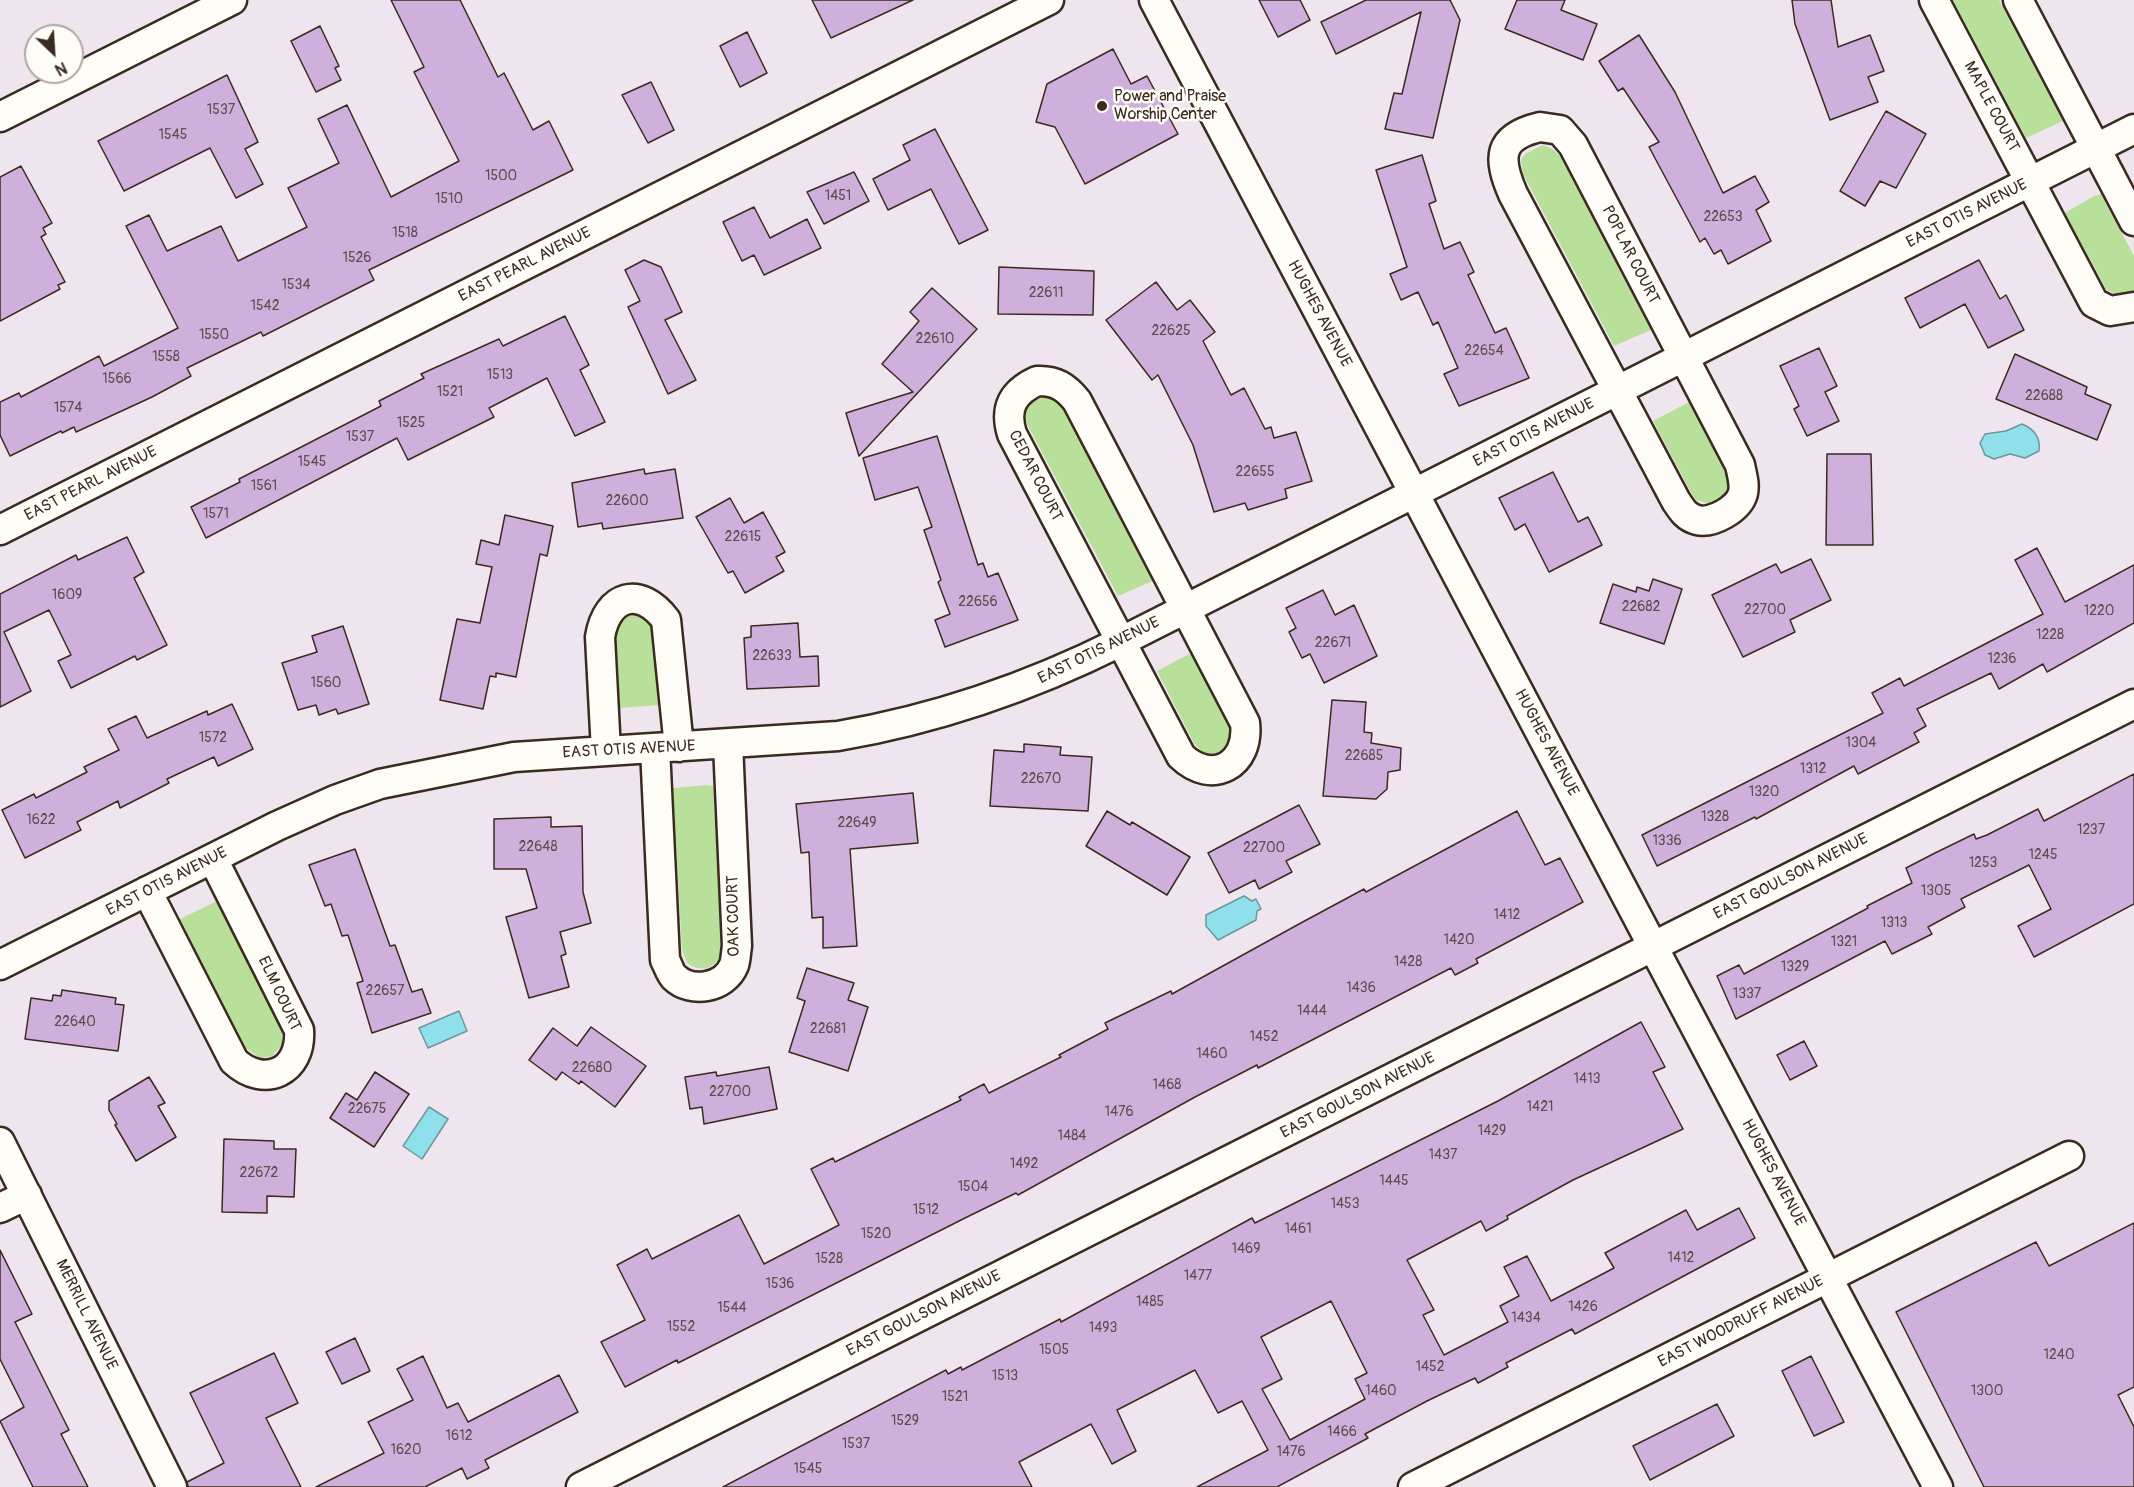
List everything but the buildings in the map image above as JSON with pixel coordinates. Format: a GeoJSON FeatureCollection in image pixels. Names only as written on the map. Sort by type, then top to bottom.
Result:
{"type":"FeatureCollection","features":[{"type":"Feature","properties":{"kind":"street"},"geometry":{"type":"LineString","coordinates":[[0,117],[231,0]]}},
{"type":"Feature","properties":{"kind":"street","name":"EAST PEARL AVENUE"},"geometry":{"type":"LineString","coordinates":[[0,530],[1050,0]]}},
{"type":"Feature","properties":{"kind":"street","name":"HUGHES AVENUE"},"geometry":{"type":"LineString","coordinates":[[1154,0],[1938,1487]]}},
{"type":"Feature","properties":{"kind":"street","name":"MAPLE COURT"},"geometry":{"type":"LineString","coordinates":[[1934,0],[2094,303],[2110,311],[2130,310],[2134,307]]}},
{"type":"Feature","properties":{"kind":"street"},"geometry":{"type":"LineString","coordinates":[[2018,0],[2134,221]]}},
{"type":"Feature","properties":{"kind":"street","name":"POPLAR COURT"},"geometry":{"type":"LineString","coordinates":[[1540,127],[1560,130],[1573,145],[1740,465],[1744,483],[1743,496],[1732,508],[1716,518],[1698,520],[1684,513],[1618,390],[1506,178],[1503,160],[1507,143],[1518,132],[1540,127]]}},
{"type":"Feature","properties":{"kind":"street","name":"EAST OTIS AVENUE"},"geometry":{"type":"LineString","coordinates":[[0,965],[335,800],[380,784],[514,757],[838,736],[891,727],[992,698],[1120,642],[2134,129]]}},
{"type":"Feature","properties":{"kind":"street","name":"CEDAR COURT"},"geometry":{"type":"LineString","coordinates":[[1037,381],[1049,381],[1061,385],[1077,401],[1245,723],[1244,748],[1237,759],[1227,766],[1214,770],[1202,770],[1190,765],[1181,756],[1120,642],[1012,434],[1008,410],[1012,399],[1023,388],[1037,381]]}},
{"type":"Feature","properties":{"kind":"street","name":"OAK COURT"},"geometry":{"type":"LineString","coordinates":[[606,751],[601,629],[610,608],[621,601],[632,598],[652,606],[666,620],[665,960],[673,976],[684,984],[697,988],[714,984],[725,977],[735,964],[737,946],[728,744]]}},
{"type":"Feature","properties":{"kind":"street","name":"EAST GOULSON AVENUE"},"geometry":{"type":"LineString","coordinates":[[581,1487],[2134,704]]}},
{"type":"Feature","properties":{"kind":"street","name":"ELM COURT"},"geometry":{"type":"LineString","coordinates":[[147,891],[234,1061],[251,1074],[262,1076],[279,1071],[297,1053],[299,1030],[213,859]]}},
{"type":"Feature","properties":{"kind":"street","name":"MERRILL AVENUE"},"geometry":{"type":"LineString","coordinates":[[0,1142],[172,1487]]}},
{"type":"Feature","properties":{"kind":"street","name":"EAST WOODRUFF AVENUE"},"geometry":{"type":"LineString","coordinates":[[1413,1487],[2069,1156]]}},
{"type":"Feature","properties":{"kind":"street"},"geometry":{"type":"LineString","coordinates":[[0,1208],[27,1195]]}},
{"type":"Feature","properties":{"kind":"green space"},"geometry":{"type":"Polygon","coordinates":[[[1953,0],[1999,0],[2063,121],[2026,138],[1953,0]]]}},
{"type":"Feature","properties":{"kind":"green space"},"geometry":{"type":"Polygon","coordinates":[[[1543,145],[1560,156],[1651,330],[1614,346],[1523,174],[1521,160],[1525,154],[1543,145]]]}},
{"type":"Feature","properties":{"kind":"green space"},"geometry":{"type":"Polygon","coordinates":[[[2101,194],[2134,256],[2134,291],[2124,295],[2106,289],[2065,213],[2101,194]]]}},
{"type":"Feature","properties":{"kind":"green space"},"geometry":{"type":"Polygon","coordinates":[[[1047,395],[1058,400],[1063,407],[1155,580],[1118,596],[1027,424],[1025,410],[1028,404],[1047,395]]]}},
{"type":"Feature","properties":{"kind":"green space"},"geometry":{"type":"Polygon","coordinates":[[[1689,402],[1729,479],[1729,492],[1721,501],[1705,503],[1694,498],[1653,421],[1689,402]]]}},
{"type":"Feature","properties":{"kind":"green space"},"geometry":{"type":"Polygon","coordinates":[[[635,613],[647,616],[657,632],[660,705],[620,708],[615,632],[621,618],[635,613]]]}},
{"type":"Feature","properties":{"kind":"green space"},"geometry":{"type":"Polygon","coordinates":[[[1193,652],[1233,734],[1226,746],[1216,753],[1205,753],[1194,743],[1157,671],[1193,652]]]}},
{"type":"Feature","properties":{"kind":"green space"},"geometry":{"type":"Polygon","coordinates":[[[713,786],[722,949],[713,965],[699,968],[687,963],[682,950],[673,788],[713,786]]]}},
{"type":"Feature","properties":{"kind":"green space"},"geometry":{"type":"Polygon","coordinates":[[[217,901],[282,1030],[282,1045],[272,1056],[260,1058],[244,1047],[180,919],[217,901]]]}},
{"type":"Feature","properties":{"kind":"water"},"geometry":{"type":"Polygon","coordinates":[[[2022,424],[2036,434],[2039,451],[2025,458],[2010,454],[1994,459],[1985,455],[1980,443],[1985,434],[2006,431],[2022,424]]]}},
{"type":"Feature","properties":{"kind":"water"},"geometry":{"type":"Polygon","coordinates":[[[1244,896],[1252,901],[1256,899],[1261,909],[1257,911],[1256,920],[1218,940],[1206,926],[1206,915],[1244,896]]]}},
{"type":"Feature","properties":{"kind":"water"},"geometry":{"type":"Polygon","coordinates":[[[459,1011],[467,1031],[428,1048],[419,1028],[459,1011]]]}},
{"type":"Feature","properties":{"kind":"water"},"geometry":{"type":"Polygon","coordinates":[[[429,1107],[448,1119],[422,1159],[403,1146],[429,1107]]]}},
{"type":"Feature","properties":{"kind":"place","name":"Power and Praise Worship Center"},"geometry":{"type":"Point","coordinates":[1102,106]}}]}
